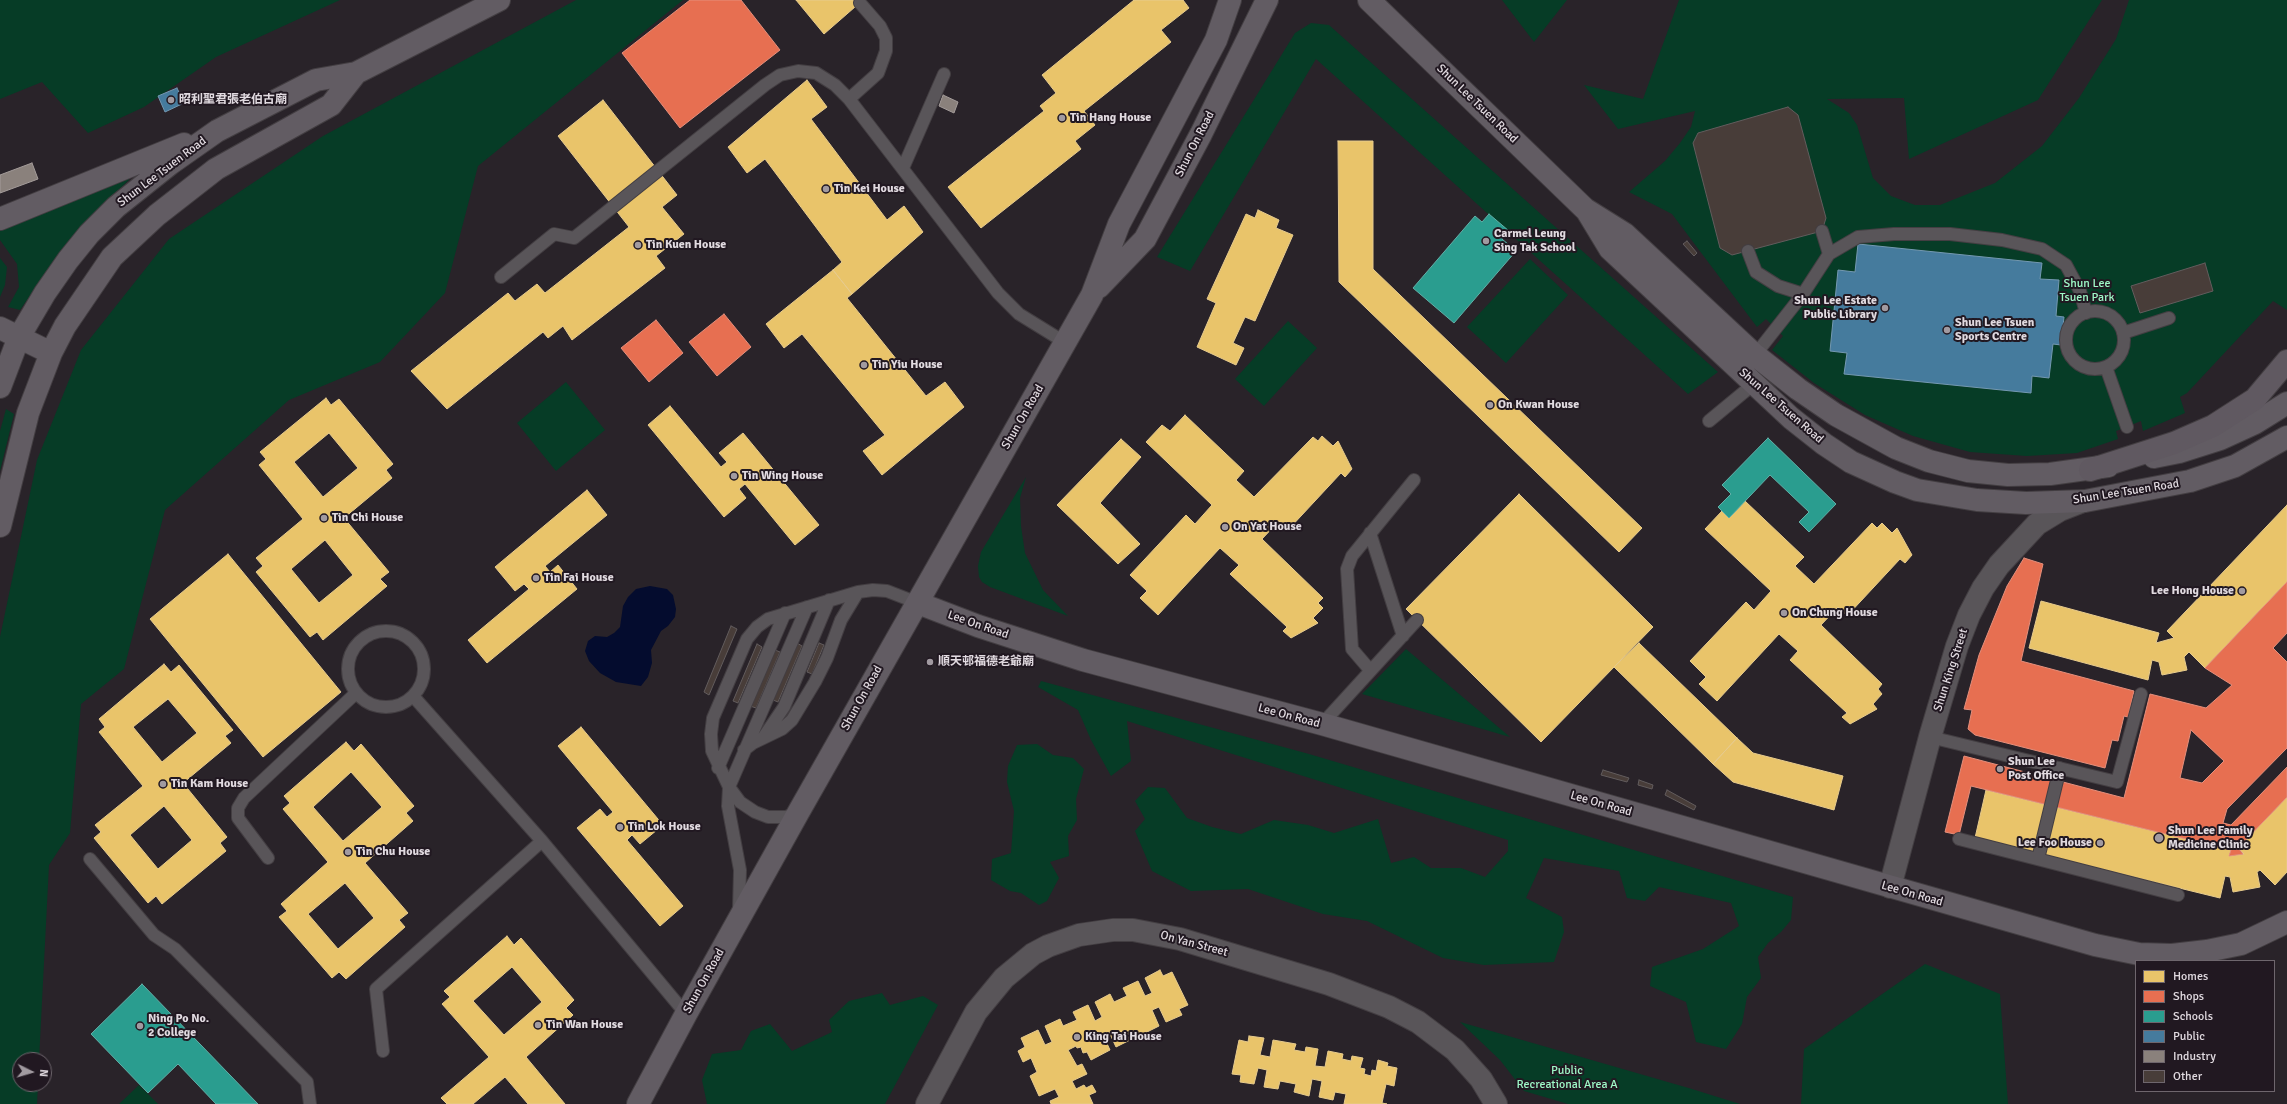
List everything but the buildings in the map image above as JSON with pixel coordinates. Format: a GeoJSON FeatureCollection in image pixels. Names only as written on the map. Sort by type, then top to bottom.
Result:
{"type":"FeatureCollection","features":[{"type":"Feature","properties":{"kind":"main road","name":"Shun Lee Tsuen Road"},"geometry":{"type":"LineString","coordinates":[[0,387],[9,332],[45,293],[89,234],[141,187],[217,131],[316,80],[356,73],[499,0]]}},
{"type":"Feature","properties":{"kind":"main road","name":"Shun On Road"},"geometry":{"type":"LineString","coordinates":[[638,1104],[686,1014],[798,813],[1092,295],[1119,224],[1216,40],[1230,0]]}},
{"type":"Feature","properties":{"kind":"main road","name":"Shun On Road"},"geometry":{"type":"LineString","coordinates":[[1092,295],[1145,239],[1201,134],[1267,0]]}},
{"type":"Feature","properties":{"kind":"main road","name":"Shun Lee Tsuen Road"},"geometry":{"type":"LineString","coordinates":[[1369,0],[1585,209],[1625,234],[1755,355],[1798,389],[1836,415],[1896,448],[1929,460],[1968,471],[2008,475],[2050,474],[2090,470],[2200,446],[2255,423],[2287,403]]}},
{"type":"Feature","properties":{"kind":"main road","name":"Shun Lee Tsuen Road"},"geometry":{"type":"LineString","coordinates":[[0,526],[28,413],[51,353],[64,326],[112,257],[132,236],[216,169],[331,105],[356,73]]}},
{"type":"Feature","properties":{"kind":"main road"},"geometry":{"type":"LineString","coordinates":[[0,219],[217,131]]}},
{"type":"Feature","properties":{"kind":"main road","name":"Shun Lee Tsuen Road"},"geometry":{"type":"LineString","coordinates":[[1585,209],[1610,249],[1754,383],[1824,444],[1863,468],[1895,482],[1947,496],[1977,500],[2026,503],[2085,501],[2190,481],[2235,466],[2287,437]]}},
{"type":"Feature","properties":{"kind":"main road"},"geometry":{"type":"LineString","coordinates":[[9,332],[51,353]]}},
{"type":"Feature","properties":{"kind":"main road"},"geometry":{"type":"LineString","coordinates":[[2090,470],[2174,443],[2213,426],[2255,399],[2287,360]]}},
{"type":"Feature","properties":{"kind":"main road","name":"Lee On Road"},"geometry":{"type":"LineString","coordinates":[[918,603],[978,626],[1083,660],[1322,724],[2095,945],[2139,954],[2172,955],[2207,951],[2241,944],[2287,922]]}},
{"type":"Feature","properties":{"kind":"street","name":"Shun King Street"},"geometry":{"type":"LineString","coordinates":[[1890,887],[1930,737],[1957,646],[1983,588],[2010,552],[2037,524],[2060,510],[2085,501]]}},
{"type":"Feature","properties":{"kind":"street","name":"On Yan Street"},"geometry":{"type":"LineString","coordinates":[[927,1104],[976,1012],[1004,978],[1033,954],[1048,946],[1079,935],[1113,930],[1133,930],[1180,939],[1329,984],[1389,1007],[1418,1022],[1455,1050],[1481,1080],[1496,1104]]}},
{"type":"Feature","properties":{"kind":"lane"},"geometry":{"type":"LineString","coordinates":[[849,99],[878,73],[886,51],[886,38],[880,26],[860,3]]}},
{"type":"Feature","properties":{"kind":"lane"},"geometry":{"type":"LineString","coordinates":[[501,277],[554,234],[574,238],[765,84],[780,75],[798,71],[816,73],[835,85],[849,99],[998,293],[1019,314],[1066,343]]}},
{"type":"Feature","properties":{"kind":"lane"},"geometry":{"type":"LineString","coordinates":[[903,168],[944,74]]}},
{"type":"Feature","properties":{"kind":"lane"},"geometry":{"type":"LineString","coordinates":[[1822,231],[1829,254]]}},
{"type":"Feature","properties":{"kind":"lane"},"geometry":{"type":"LineString","coordinates":[[1755,355],[1802,294],[1829,254],[1858,237],[1894,234],[1950,234],[2002,240],[2042,249],[2066,265],[2080,291],[2086,313]]}},
{"type":"Feature","properties":{"kind":"lane"},"geometry":{"type":"LineString","coordinates":[[1748,251],[1756,272],[1778,286],[1802,294]]}},
{"type":"Feature","properties":{"kind":"lane"},"geometry":{"type":"LineString","coordinates":[[2086,313],[2105,313],[2116,321],[2123,333],[2124,341],[2121,353],[2114,363],[2106,367],[2097,369],[2084,367],[2073,359],[2068,351],[2068,332],[2072,324],[2086,313]]}},
{"type":"Feature","properties":{"kind":"lane"},"geometry":{"type":"LineString","coordinates":[[2123,333],[2170,318]]}},
{"type":"Feature","properties":{"kind":"lane"},"geometry":{"type":"LineString","coordinates":[[2106,367],[2127,427]]}},
{"type":"Feature","properties":{"kind":"lane"},"geometry":{"type":"LineString","coordinates":[[1709,421],[1754,383]]}},
{"type":"Feature","properties":{"kind":"lane"},"geometry":{"type":"LineString","coordinates":[[1370,670],[1352,649],[1347,569],[1352,556],[1414,480]]}},
{"type":"Feature","properties":{"kind":"lane"},"geometry":{"type":"LineString","coordinates":[[1370,533],[1403,636]]}},
{"type":"Feature","properties":{"kind":"lane"},"geometry":{"type":"LineString","coordinates":[[798,813],[776,818],[762,815],[740,802],[728,787],[718,768],[712,751],[711,734],[713,718],[744,646],[757,627],[768,619],[858,592],[873,590],[888,591],[918,603]]}},
{"type":"Feature","properties":{"kind":"lane"},"geometry":{"type":"LineString","coordinates":[[744,750],[782,729],[802,705],[827,658],[841,620],[858,592]]}},
{"type":"Feature","properties":{"kind":"lane"},"geometry":{"type":"LineString","coordinates":[[762,739],[784,707],[829,600]]}},
{"type":"Feature","properties":{"kind":"lane"},"geometry":{"type":"LineString","coordinates":[[738,922],[740,870],[728,806],[728,787],[807,607]]}},
{"type":"Feature","properties":{"kind":"lane"},"geometry":{"type":"LineString","coordinates":[[718,768],[785,613]]}},
{"type":"Feature","properties":{"kind":"lane"},"geometry":{"type":"LineString","coordinates":[[1322,724],[1370,670],[1418,620]]}},
{"type":"Feature","properties":{"kind":"lane"},"geometry":{"type":"LineString","coordinates":[[387,630],[399,633],[410,639],[418,648],[423,660],[424,673],[421,685],[413,696],[403,703],[391,707],[378,706],[366,701],[356,693],[350,682],[348,670],[350,658],[355,647],[364,638],[374,632],[387,630]]}},
{"type":"Feature","properties":{"kind":"lane"},"geometry":{"type":"LineString","coordinates":[[268,858],[238,818],[238,808],[244,798],[313,729],[356,693]]}},
{"type":"Feature","properties":{"kind":"lane"},"geometry":{"type":"LineString","coordinates":[[1930,737],[2030,755],[2060,768],[2117,782],[2141,694]]}},
{"type":"Feature","properties":{"kind":"lane"},"geometry":{"type":"LineString","coordinates":[[413,696],[542,841],[686,1014]]}},
{"type":"Feature","properties":{"kind":"lane"},"geometry":{"type":"LineString","coordinates":[[2038,859],[2060,768]]}},
{"type":"Feature","properties":{"kind":"lane"},"geometry":{"type":"LineString","coordinates":[[1959,839],[2178,894]]}},
{"type":"Feature","properties":{"kind":"lane"},"geometry":{"type":"LineString","coordinates":[[383,1051],[376,989],[542,841]]}},
{"type":"Feature","properties":{"kind":"lane"},"geometry":{"type":"LineString","coordinates":[[90,859],[154,934],[175,949],[307,1082],[310,1104]]}},
{"type":"Feature","properties":{"kind":"green space"},"geometry":{"type":"Polygon","coordinates":[[[0,0],[340,0],[216,57],[144,107],[88,133],[42,82],[0,99],[0,0]]]}},
{"type":"Feature","properties":{"kind":"green space"},"geometry":{"type":"Polygon","coordinates":[[[576,0],[683,0],[478,166],[445,293],[380,362],[289,400],[165,510],[124,669],[81,704],[70,833],[49,865],[39,1052],[12,1052],[12,1092],[38,1092],[37,1104],[0,1104],[0,637],[37,460],[81,350],[169,239],[323,136],[576,0]]]}},
{"type":"Feature","properties":{"kind":"green space"},"geometry":{"type":"Polygon","coordinates":[[[1502,0],[1567,0],[1534,42],[1502,0]]]}},
{"type":"Feature","properties":{"kind":"green space","name":"Shun Lee Tsuen Park"},"geometry":{"type":"Polygon","coordinates":[[[1679,0],[2102,0],[2038,100],[1909,159],[1904,98],[1827,99],[1849,113],[1857,125],[1873,178],[1891,196],[1915,205],[1940,205],[1995,183],[2042,146],[2079,98],[2116,39],[2129,0],[2287,0],[2287,310],[2273,301],[2187,393],[2180,397],[2185,413],[2143,431],[2141,421],[2116,431],[2118,439],[2077,453],[2027,456],[1970,452],[1913,436],[1865,415],[1814,383],[1772,350],[1783,336],[1766,319],[1757,327],[1672,214],[1629,192],[1665,161],[1680,143],[1691,127],[1695,111],[1618,129],[1584,85],[1643,99],[1679,0]]]}},
{"type":"Feature","properties":{"kind":"green space"},"geometry":{"type":"Polygon","coordinates":[[[1311,23],[1329,25],[1718,372],[1688,394],[1316,59],[1190,271],[1157,257],[1295,33],[1311,23]]]}},
{"type":"Feature","properties":{"kind":"green space"},"geometry":{"type":"Polygon","coordinates":[[[128,177],[129,180],[96,211],[64,247],[20,310],[8,307],[19,287],[17,264],[0,240],[0,229],[128,177]]]}},
{"type":"Feature","properties":{"kind":"green space"},"geometry":{"type":"Polygon","coordinates":[[[0,258],[7,267],[5,285],[0,297],[0,258]]]}},
{"type":"Feature","properties":{"kind":"green space"},"geometry":{"type":"Polygon","coordinates":[[[1530,259],[1568,295],[1506,363],[1467,327],[1530,259]]]}},
{"type":"Feature","properties":{"kind":"green space"},"geometry":{"type":"Polygon","coordinates":[[[1288,321],[1317,348],[1264,406],[1235,379],[1288,321]]]}},
{"type":"Feature","properties":{"kind":"green space"},"geometry":{"type":"Polygon","coordinates":[[[566,382],[605,430],[556,471],[517,423],[566,382]]]}},
{"type":"Feature","properties":{"kind":"green space"},"geometry":{"type":"Polygon","coordinates":[[[6,409],[14,414],[0,471],[0,431],[6,409]]]}},
{"type":"Feature","properties":{"kind":"green space"},"geometry":{"type":"Polygon","coordinates":[[[1026,477],[1020,498],[1021,526],[1025,553],[1043,590],[1068,616],[990,587],[982,582],[979,577],[978,566],[981,552],[1026,477]]]}},
{"type":"Feature","properties":{"kind":"green space"},"geometry":{"type":"Polygon","coordinates":[[[1406,649],[1510,737],[1362,694],[1406,649]]]}},
{"type":"Feature","properties":{"kind":"green space"},"geometry":{"type":"Polygon","coordinates":[[[1041,681],[1309,754],[1793,897],[1791,920],[1781,932],[1768,943],[1758,957],[1761,978],[1747,997],[1742,1024],[1726,1049],[1696,1042],[1686,1002],[1650,986],[1652,967],[1703,949],[1739,926],[1731,903],[1659,887],[1645,901],[1627,898],[1619,871],[1544,858],[1526,898],[1562,917],[1564,932],[1554,962],[1484,965],[1443,958],[1367,921],[1323,914],[1248,889],[1191,891],[1152,871],[1135,831],[1145,819],[1135,801],[1148,787],[1165,788],[1187,818],[1212,827],[1241,834],[1274,820],[1308,825],[1334,833],[1378,819],[1391,863],[1414,857],[1431,868],[1461,868],[1485,877],[1508,851],[1508,840],[1127,721],[1131,761],[1111,776],[1091,740],[1078,710],[1038,687],[1041,681]]]}},
{"type":"Feature","properties":{"kind":"green space"},"geometry":{"type":"Polygon","coordinates":[[[1037,744],[1053,755],[1073,758],[1084,769],[1076,799],[1077,820],[1068,836],[1069,856],[1050,862],[1059,878],[1047,901],[1039,905],[1021,893],[1010,891],[991,880],[992,859],[1011,853],[1014,811],[1007,782],[1008,766],[1017,745],[1037,744]]]}},
{"type":"Feature","properties":{"kind":"green space"},"geometry":{"type":"Polygon","coordinates":[[[1925,964],[2000,994],[2008,1104],[1801,1104],[1804,1049],[1925,964]]]}},
{"type":"Feature","properties":{"kind":"green space"},"geometry":{"type":"Polygon","coordinates":[[[882,993],[890,1005],[923,996],[938,1005],[885,1104],[707,1104],[702,1080],[712,1054],[741,1050],[751,1031],[770,1024],[792,1051],[832,1032],[829,1020],[849,1001],[882,993]]]}},
{"type":"Feature","properties":{"kind":"green space","name":"Public Recreational Area A"},"geometry":{"type":"Polygon","coordinates":[[[1460,1022],[1740,1104],[1568,1104],[1524,1091],[1500,1060],[1460,1022]]]}},
{"type":"Feature","properties":{"kind":"green space"},"geometry":{"type":"Polygon","coordinates":[[[139,1085],[158,1104],[119,1104],[139,1085]]]}},
{"type":"Feature","properties":{"kind":"water"},"geometry":{"type":"Polygon","coordinates":[[[650,586],[667,589],[673,595],[676,609],[675,617],[668,626],[661,631],[651,650],[652,663],[648,677],[641,686],[616,682],[600,673],[589,661],[585,651],[588,641],[595,636],[607,637],[614,633],[620,627],[623,606],[628,597],[636,589],[650,586]]]}},
{"type":"Feature","properties":{"kind":"place","name":"昭利聖君張老伯古廟"},"geometry":{"type":"Point","coordinates":[171,100]}},
{"type":"Feature","properties":{"kind":"place","name":"Tin Hang House"},"geometry":{"type":"Point","coordinates":[1062,118]}},
{"type":"Feature","properties":{"kind":"place","name":"Tin Kei House"},"geometry":{"type":"Point","coordinates":[826,189]}},
{"type":"Feature","properties":{"kind":"place","name":"Carmel Leung Sing Tak School"},"geometry":{"type":"Point","coordinates":[1486,241]}},
{"type":"Feature","properties":{"kind":"place","name":"Tin Kuen House"},"geometry":{"type":"Point","coordinates":[638,245]}},
{"type":"Feature","properties":{"kind":"place","name":"Shun Lee Estate Public Library"},"geometry":{"type":"Point","coordinates":[1885,308]}},
{"type":"Feature","properties":{"kind":"place","name":"Shun Lee Tsuen Sports Centre"},"geometry":{"type":"Point","coordinates":[1947,330]}},
{"type":"Feature","properties":{"kind":"place","name":"Tin Yiu House"},"geometry":{"type":"Point","coordinates":[864,365]}},
{"type":"Feature","properties":{"kind":"place","name":"On Kwan House"},"geometry":{"type":"Point","coordinates":[1490,405]}},
{"type":"Feature","properties":{"kind":"place","name":"Tin Wing House"},"geometry":{"type":"Point","coordinates":[734,476]}},
{"type":"Feature","properties":{"kind":"place","name":"Tin Chi House"},"geometry":{"type":"Point","coordinates":[324,518]}},
{"type":"Feature","properties":{"kind":"place","name":"On Yat House"},"geometry":{"type":"Point","coordinates":[1225,527]}},
{"type":"Feature","properties":{"kind":"place","name":"Tin Fai House"},"geometry":{"type":"Point","coordinates":[536,578]}},
{"type":"Feature","properties":{"kind":"place","name":"Lee Hong House"},"geometry":{"type":"Point","coordinates":[2242,591]}},
{"type":"Feature","properties":{"kind":"place","name":"On Chung House"},"geometry":{"type":"Point","coordinates":[1784,613]}},
{"type":"Feature","properties":{"kind":"place","name":"順天邨福德老爺廟"},"geometry":{"type":"Point","coordinates":[930,662]}},
{"type":"Feature","properties":{"kind":"place","name":"Shun Lee Post Office"},"geometry":{"type":"Point","coordinates":[2000,769]}},
{"type":"Feature","properties":{"kind":"place","name":"Tin Kam House"},"geometry":{"type":"Point","coordinates":[163,784]}},
{"type":"Feature","properties":{"kind":"place","name":"Tin Lok House"},"geometry":{"type":"Point","coordinates":[620,827]}},
{"type":"Feature","properties":{"kind":"place","name":"Shun Lee Family Medicine Clinic"},"geometry":{"type":"Point","coordinates":[2159,838]}},
{"type":"Feature","properties":{"kind":"place","name":"Lee Foo House"},"geometry":{"type":"Point","coordinates":[2100,843]}},
{"type":"Feature","properties":{"kind":"place","name":"Tin Chu House"},"geometry":{"type":"Point","coordinates":[348,852]}},
{"type":"Feature","properties":{"kind":"place","name":"Tin Wan House"},"geometry":{"type":"Point","coordinates":[538,1025]}},
{"type":"Feature","properties":{"kind":"place","name":"Ning Po No. 2 College"},"geometry":{"type":"Point","coordinates":[140,1026]}},
{"type":"Feature","properties":{"kind":"place","name":"King Tai House"},"geometry":{"type":"Point","coordinates":[1077,1037]}}]}
